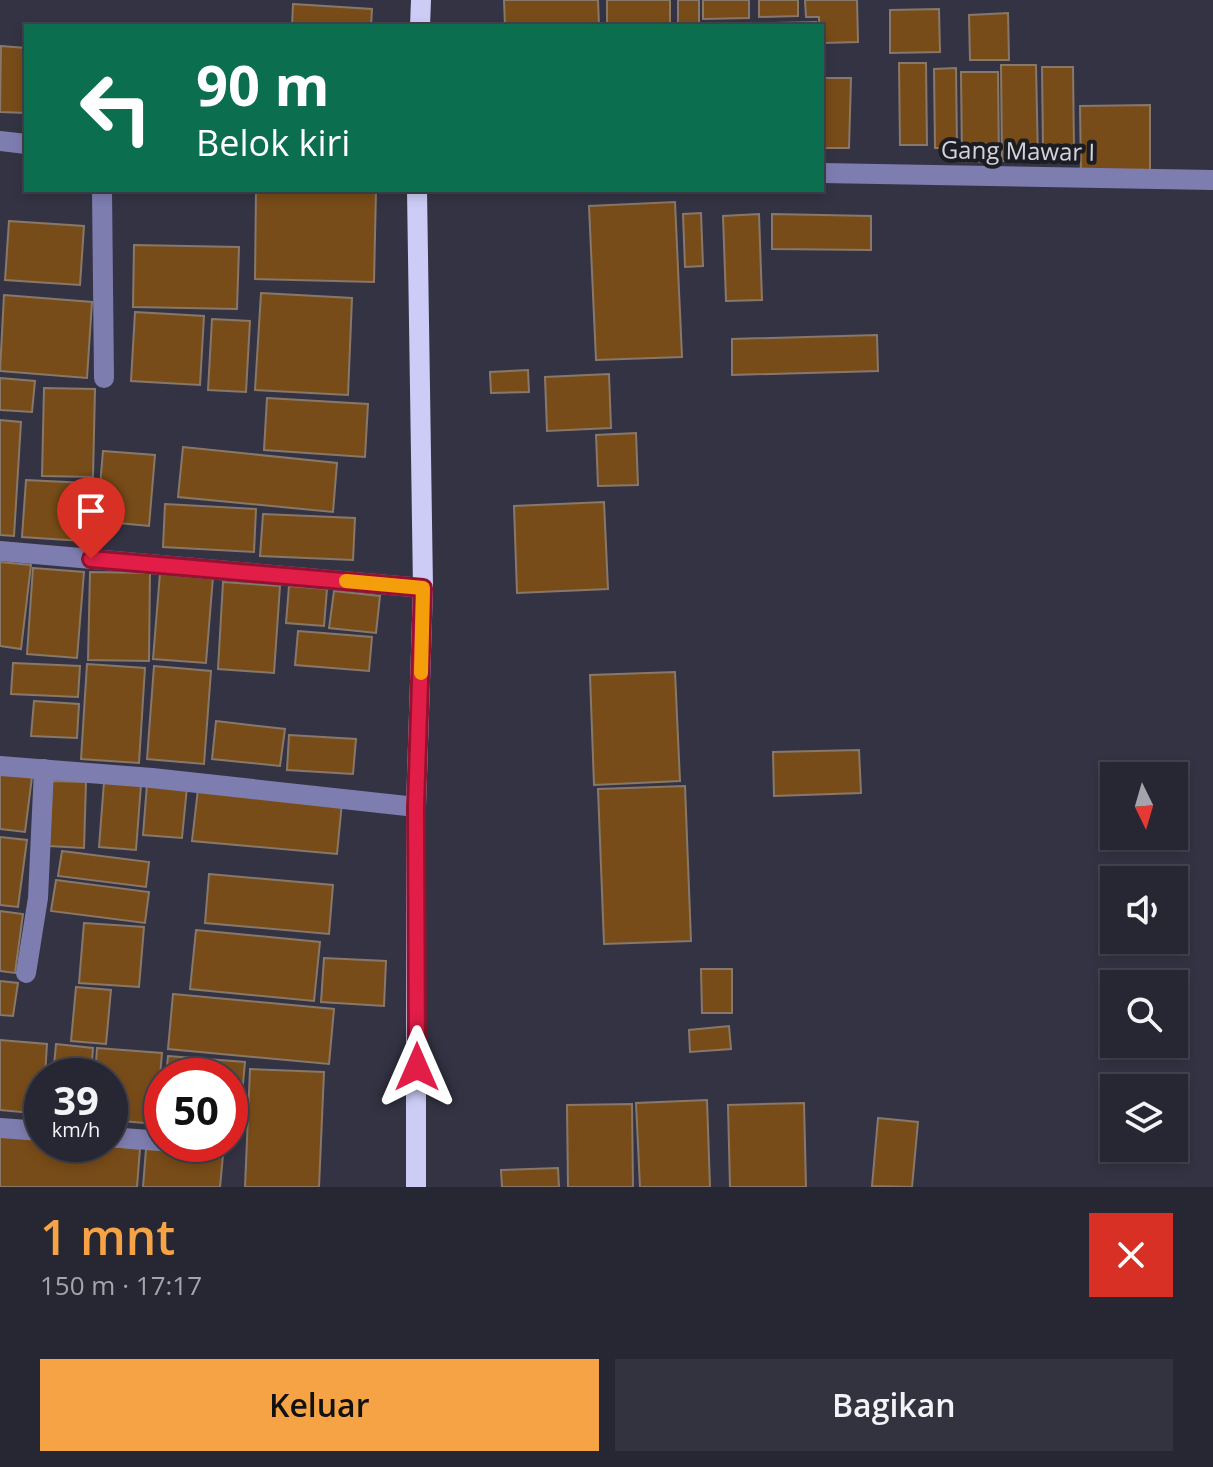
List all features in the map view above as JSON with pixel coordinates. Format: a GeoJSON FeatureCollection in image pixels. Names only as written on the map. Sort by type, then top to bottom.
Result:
{"type":"FeatureCollection","features":[{"type":"Feature","properties":{"kind":"main road"},"geometry":{"type":"LineString","coordinates":[[420,24],[421,0]]}},
{"type":"Feature","properties":{"kind":"main road"},"geometry":{"type":"LineString","coordinates":[[416,1187],[416,807],[423,588],[417,192]]}},
{"type":"Feature","properties":{"kind":"street"},"geometry":{"type":"LineString","coordinates":[[0,141],[24,144]]}},
{"type":"Feature","properties":{"kind":"street","name":"Gang Mawar I"},"geometry":{"type":"LineString","coordinates":[[824,173],[1213,180]]}},
{"type":"Feature","properties":{"kind":"street"},"geometry":{"type":"LineString","coordinates":[[102,192],[104,378]]}},
{"type":"Feature","properties":{"kind":"street"},"geometry":{"type":"LineString","coordinates":[[0,551],[423,588]]}},
{"type":"Feature","properties":{"kind":"street"},"geometry":{"type":"LineString","coordinates":[[0,766],[152,778],[416,807]]}},
{"type":"Feature","properties":{"kind":"street"},"geometry":{"type":"LineString","coordinates":[[26,973],[38,898],[44,769]]}},
{"type":"Feature","properties":{"kind":"street"},"geometry":{"type":"LineString","coordinates":[[0,1128],[24,1130]]}},
{"type":"Feature","properties":{"kind":"building"},"geometry":{"type":"Polygon","coordinates":[[[504,0],[598,0],[599,24],[505,24],[504,0]]]}},
{"type":"Feature","properties":{"kind":"building"},"geometry":{"type":"Polygon","coordinates":[[[607,0],[670,0],[670,24],[607,24],[607,0]]]}},
{"type":"Feature","properties":{"kind":"building"},"geometry":{"type":"Polygon","coordinates":[[[678,0],[699,0],[699,24],[678,24],[678,0]]]}},
{"type":"Feature","properties":{"kind":"building"},"geometry":{"type":"Polygon","coordinates":[[[703,0],[749,0],[749,18],[703,19],[703,0]]]}},
{"type":"Feature","properties":{"kind":"building"},"geometry":{"type":"Polygon","coordinates":[[[759,0],[798,0],[798,16],[759,17],[759,0]]]}},
{"type":"Feature","properties":{"kind":"building"},"geometry":{"type":"Polygon","coordinates":[[[805,0],[857,0],[858,42],[824,43],[824,24],[819,24],[819,17],[806,17],[805,0]]]}},
{"type":"Feature","properties":{"kind":"building"},"geometry":{"type":"Polygon","coordinates":[[[293,4],[372,9],[371,24],[292,24],[293,4]]]}},
{"type":"Feature","properties":{"kind":"building"},"geometry":{"type":"Polygon","coordinates":[[[939,9],[940,52],[890,53],[890,10],[939,9]]]}},
{"type":"Feature","properties":{"kind":"building"},"geometry":{"type":"Polygon","coordinates":[[[1008,13],[1009,60],[970,60],[969,15],[1008,13]]]}},
{"type":"Feature","properties":{"kind":"building"},"geometry":{"type":"Polygon","coordinates":[[[816,22],[816,24],[729,24],[816,22]]]}},
{"type":"Feature","properties":{"kind":"building"},"geometry":{"type":"Polygon","coordinates":[[[1,46],[24,48],[24,113],[0,112],[1,46]]]}},
{"type":"Feature","properties":{"kind":"building"},"geometry":{"type":"Polygon","coordinates":[[[899,63],[926,63],[927,145],[900,145],[899,63]]]}},
{"type":"Feature","properties":{"kind":"building"},"geometry":{"type":"Polygon","coordinates":[[[1001,65],[1036,65],[1038,161],[1002,161],[1001,65]]]}},
{"type":"Feature","properties":{"kind":"building"},"geometry":{"type":"Polygon","coordinates":[[[1042,67],[1073,67],[1074,151],[1043,151],[1042,67]]]}},
{"type":"Feature","properties":{"kind":"building"},"geometry":{"type":"Polygon","coordinates":[[[956,68],[957,148],[935,148],[934,69],[956,68]]]}},
{"type":"Feature","properties":{"kind":"building"},"geometry":{"type":"Polygon","coordinates":[[[961,72],[998,72],[999,161],[962,162],[961,72]]]}},
{"type":"Feature","properties":{"kind":"building"},"geometry":{"type":"Polygon","coordinates":[[[824,78],[851,78],[849,148],[824,148],[824,78]]]}},
{"type":"Feature","properties":{"kind":"building"},"geometry":{"type":"Polygon","coordinates":[[[1150,105],[1150,174],[1081,175],[1080,106],[1150,105]]]}},
{"type":"Feature","properties":{"kind":"building"},"geometry":{"type":"Polygon","coordinates":[[[256,192],[376,192],[374,282],[255,279],[256,192]]]}},
{"type":"Feature","properties":{"kind":"building"},"geometry":{"type":"Polygon","coordinates":[[[675,202],[682,357],[596,360],[589,206],[675,202]]]}},
{"type":"Feature","properties":{"kind":"building"},"geometry":{"type":"Polygon","coordinates":[[[701,213],[703,266],[685,267],[683,214],[701,213]]]}},
{"type":"Feature","properties":{"kind":"building"},"geometry":{"type":"Polygon","coordinates":[[[759,214],[762,300],[726,301],[723,216],[759,214]]]}},
{"type":"Feature","properties":{"kind":"building"},"geometry":{"type":"Polygon","coordinates":[[[772,214],[871,216],[871,250],[772,249],[772,214]]]}},
{"type":"Feature","properties":{"kind":"building"},"geometry":{"type":"Polygon","coordinates":[[[9,221],[84,226],[80,285],[5,280],[9,221]]]}},
{"type":"Feature","properties":{"kind":"building"},"geometry":{"type":"Polygon","coordinates":[[[134,245],[239,247],[237,309],[133,307],[134,245]]]}},
{"type":"Feature","properties":{"kind":"building"},"geometry":{"type":"Polygon","coordinates":[[[261,293],[352,298],[348,395],[255,390],[261,293]]]}},
{"type":"Feature","properties":{"kind":"building"},"geometry":{"type":"Polygon","coordinates":[[[4,295],[92,302],[87,378],[0,371],[4,295]]]}},
{"type":"Feature","properties":{"kind":"building"},"geometry":{"type":"Polygon","coordinates":[[[135,312],[204,316],[200,385],[131,381],[135,312]]]}},
{"type":"Feature","properties":{"kind":"building"},"geometry":{"type":"Polygon","coordinates":[[[212,319],[250,321],[246,392],[208,390],[212,319]]]}},
{"type":"Feature","properties":{"kind":"building"},"geometry":{"type":"Polygon","coordinates":[[[877,335],[878,371],[732,375],[732,339],[877,335]]]}},
{"type":"Feature","properties":{"kind":"building"},"geometry":{"type":"Polygon","coordinates":[[[528,370],[529,392],[491,393],[490,372],[528,370]]]}},
{"type":"Feature","properties":{"kind":"building"},"geometry":{"type":"Polygon","coordinates":[[[609,374],[611,428],[547,431],[545,377],[609,374]]]}},
{"type":"Feature","properties":{"kind":"building"},"geometry":{"type":"Polygon","coordinates":[[[0,378],[35,381],[32,412],[0,410],[0,378]]]}},
{"type":"Feature","properties":{"kind":"building"},"geometry":{"type":"Polygon","coordinates":[[[44,388],[95,389],[93,477],[42,476],[44,388]]]}},
{"type":"Feature","properties":{"kind":"building"},"geometry":{"type":"Polygon","coordinates":[[[267,398],[368,404],[365,457],[264,450],[267,398]]]}},
{"type":"Feature","properties":{"kind":"building"},"geometry":{"type":"Polygon","coordinates":[[[0,420],[21,422],[14,536],[0,535],[0,420]]]}},
{"type":"Feature","properties":{"kind":"building"},"geometry":{"type":"Polygon","coordinates":[[[636,433],[638,485],[598,486],[596,435],[636,433]]]}},
{"type":"Feature","properties":{"kind":"building"},"geometry":{"type":"Polygon","coordinates":[[[183,447],[337,463],[333,512],[178,497],[183,447]]]}},
{"type":"Feature","properties":{"kind":"building"},"geometry":{"type":"Polygon","coordinates":[[[103,451],[155,455],[149,526],[97,521],[103,451]]]}},
{"type":"Feature","properties":{"kind":"building"},"geometry":{"type":"Polygon","coordinates":[[[26,480],[86,483],[82,541],[22,537],[26,480]]]}},
{"type":"Feature","properties":{"kind":"building"},"geometry":{"type":"Polygon","coordinates":[[[604,502],[608,589],[517,593],[514,506],[604,502]]]}},
{"type":"Feature","properties":{"kind":"building"},"geometry":{"type":"Polygon","coordinates":[[[165,504],[256,509],[254,552],[163,547],[165,504]]]}},
{"type":"Feature","properties":{"kind":"building"},"geometry":{"type":"Polygon","coordinates":[[[263,514],[355,518],[353,560],[260,556],[263,514]]]}},
{"type":"Feature","properties":{"kind":"building"},"geometry":{"type":"Polygon","coordinates":[[[0,562],[31,565],[21,649],[0,646],[0,562]]]}},
{"type":"Feature","properties":{"kind":"building"},"geometry":{"type":"Polygon","coordinates":[[[33,568],[84,572],[77,658],[27,654],[33,568]]]}},
{"type":"Feature","properties":{"kind":"building"},"geometry":{"type":"Polygon","coordinates":[[[90,572],[150,573],[149,661],[88,660],[90,572]]]}},
{"type":"Feature","properties":{"kind":"building"},"geometry":{"type":"Polygon","coordinates":[[[160,573],[213,577],[206,663],[153,659],[160,573]]]}},
{"type":"Feature","properties":{"kind":"building"},"geometry":{"type":"Polygon","coordinates":[[[223,582],[280,586],[274,673],[218,669],[223,582]]]}},
{"type":"Feature","properties":{"kind":"building"},"geometry":{"type":"Polygon","coordinates":[[[289,586],[327,589],[324,626],[286,623],[289,586]]]}},
{"type":"Feature","properties":{"kind":"building"},"geometry":{"type":"Polygon","coordinates":[[[334,591],[380,596],[376,633],[329,628],[334,591]]]}},
{"type":"Feature","properties":{"kind":"building"},"geometry":{"type":"Polygon","coordinates":[[[298,631],[372,637],[369,671],[295,665],[298,631]]]}},
{"type":"Feature","properties":{"kind":"building"},"geometry":{"type":"Polygon","coordinates":[[[13,663],[80,666],[78,697],[11,694],[13,663]]]}},
{"type":"Feature","properties":{"kind":"building"},"geometry":{"type":"Polygon","coordinates":[[[87,664],[145,668],[139,763],[81,759],[87,664]]]}},
{"type":"Feature","properties":{"kind":"building"},"geometry":{"type":"Polygon","coordinates":[[[154,666],[211,671],[204,764],[147,759],[154,666]]]}},
{"type":"Feature","properties":{"kind":"building"},"geometry":{"type":"Polygon","coordinates":[[[675,672],[680,781],[594,785],[590,675],[675,672]]]}},
{"type":"Feature","properties":{"kind":"building"},"geometry":{"type":"Polygon","coordinates":[[[34,701],[79,704],[77,738],[31,736],[34,701]]]}},
{"type":"Feature","properties":{"kind":"building"},"geometry":{"type":"Polygon","coordinates":[[[216,721],[285,729],[280,766],[212,759],[216,721]]]}},
{"type":"Feature","properties":{"kind":"building"},"geometry":{"type":"Polygon","coordinates":[[[289,735],[356,739],[353,774],[287,770],[289,735]]]}},
{"type":"Feature","properties":{"kind":"building"},"geometry":{"type":"Polygon","coordinates":[[[859,750],[861,793],[774,796],[773,752],[859,750]]]}},
{"type":"Feature","properties":{"kind":"building"},"geometry":{"type":"Polygon","coordinates":[[[0,773],[32,777],[25,832],[0,829],[0,773]]]}},
{"type":"Feature","properties":{"kind":"building"},"geometry":{"type":"Polygon","coordinates":[[[52,781],[86,782],[84,848],[49,846],[52,781]]]}},
{"type":"Feature","properties":{"kind":"building"},"geometry":{"type":"Polygon","coordinates":[[[104,782],[141,785],[136,850],[99,847],[104,782]]]}},
{"type":"Feature","properties":{"kind":"building"},"geometry":{"type":"Polygon","coordinates":[[[147,784],[187,787],[182,838],[143,835],[147,784]]]}},
{"type":"Feature","properties":{"kind":"building"},"geometry":{"type":"Polygon","coordinates":[[[685,786],[691,941],[604,944],[598,789],[685,786]]]}},
{"type":"Feature","properties":{"kind":"building"},"geometry":{"type":"Polygon","coordinates":[[[198,789],[342,802],[337,854],[192,841],[198,789]]]}},
{"type":"Feature","properties":{"kind":"building"},"geometry":{"type":"Polygon","coordinates":[[[0,837],[27,840],[18,907],[0,905],[0,837]]]}},
{"type":"Feature","properties":{"kind":"building"},"geometry":{"type":"Polygon","coordinates":[[[62,851],[149,862],[146,887],[58,876],[62,851]]]}},
{"type":"Feature","properties":{"kind":"building"},"geometry":{"type":"Polygon","coordinates":[[[209,874],[333,885],[329,934],[205,923],[209,874]]]}},
{"type":"Feature","properties":{"kind":"building"},"geometry":{"type":"Polygon","coordinates":[[[56,880],[149,892],[145,923],[51,911],[56,880]]]}},
{"type":"Feature","properties":{"kind":"building"},"geometry":{"type":"Polygon","coordinates":[[[0,911],[23,914],[15,973],[0,971],[0,911]]]}},
{"type":"Feature","properties":{"kind":"building"},"geometry":{"type":"Polygon","coordinates":[[[84,923],[144,927],[139,987],[79,983],[84,923]]]}},
{"type":"Feature","properties":{"kind":"building"},"geometry":{"type":"Polygon","coordinates":[[[196,930],[320,942],[314,1001],[190,989],[196,930]]]}},
{"type":"Feature","properties":{"kind":"building"},"geometry":{"type":"Polygon","coordinates":[[[324,958],[386,961],[384,1006],[321,1002],[324,958]]]}},
{"type":"Feature","properties":{"kind":"building"},"geometry":{"type":"Polygon","coordinates":[[[701,969],[732,969],[732,1013],[702,1013],[701,969]]]}},
{"type":"Feature","properties":{"kind":"building"},"geometry":{"type":"Polygon","coordinates":[[[0,981],[18,983],[13,1016],[0,1015],[0,981]]]}},
{"type":"Feature","properties":{"kind":"building"},"geometry":{"type":"Polygon","coordinates":[[[76,987],[111,990],[106,1044],[71,1041],[76,987]]]}},
{"type":"Feature","properties":{"kind":"building"},"geometry":{"type":"Polygon","coordinates":[[[173,994],[334,1009],[329,1064],[168,1049],[173,994]]]}},
{"type":"Feature","properties":{"kind":"building"},"geometry":{"type":"Polygon","coordinates":[[[729,1026],[731,1049],[690,1052],[689,1030],[729,1026]]]}},
{"type":"Feature","properties":{"kind":"building"},"geometry":{"type":"Polygon","coordinates":[[[0,1040],[47,1044],[46,1058],[24,1058],[24,1112],[0,1110],[0,1040]]]}},
{"type":"Feature","properties":{"kind":"building"},"geometry":{"type":"Polygon","coordinates":[[[56,1044],[93,1048],[92,1058],[55,1058],[56,1044]]]}},
{"type":"Feature","properties":{"kind":"building"},"geometry":{"type":"Polygon","coordinates":[[[97,1048],[162,1053],[162,1058],[144,1058],[144,1123],[128,1122],[128,1058],[96,1058],[97,1048]]]}},
{"type":"Feature","properties":{"kind":"building"},"geometry":{"type":"Polygon","coordinates":[[[250,1069],[324,1072],[319,1187],[245,1187],[250,1069]]]}},
{"type":"Feature","properties":{"kind":"building"},"geometry":{"type":"Polygon","coordinates":[[[707,1100],[710,1187],[640,1187],[636,1103],[707,1100]]]}},
{"type":"Feature","properties":{"kind":"building"},"geometry":{"type":"Polygon","coordinates":[[[804,1103],[806,1187],[730,1187],[728,1105],[804,1103]]]}},
{"type":"Feature","properties":{"kind":"building"},"geometry":{"type":"Polygon","coordinates":[[[632,1104],[633,1187],[568,1187],[567,1105],[632,1104]]]}},
{"type":"Feature","properties":{"kind":"building"},"geometry":{"type":"Polygon","coordinates":[[[878,1118],[918,1122],[912,1187],[872,1186],[878,1118]]]}},
{"type":"Feature","properties":{"kind":"building"},"geometry":{"type":"Polygon","coordinates":[[[0,1136],[24,1138],[24,1162],[128,1162],[128,1148],[140,1149],[137,1187],[0,1187],[0,1136]]]}},
{"type":"Feature","properties":{"kind":"building"},"geometry":{"type":"Polygon","coordinates":[[[145,1162],[222,1162],[220,1187],[143,1187],[145,1162]]]}},
{"type":"Feature","properties":{"kind":"building"},"geometry":{"type":"Polygon","coordinates":[[[558,1168],[559,1187],[502,1187],[501,1170],[558,1168]]]}},
{"type":"Feature","properties":{"kind":"slow traffic"},"geometry":{"type":"LineString","coordinates":[[346,581],[423,588],[421,673]]}},
{"type":"Feature","properties":{"kind":"route"},"geometry":{"type":"LineString","coordinates":[[91,559],[423,588],[416,807],[417,1067]]}}]}
